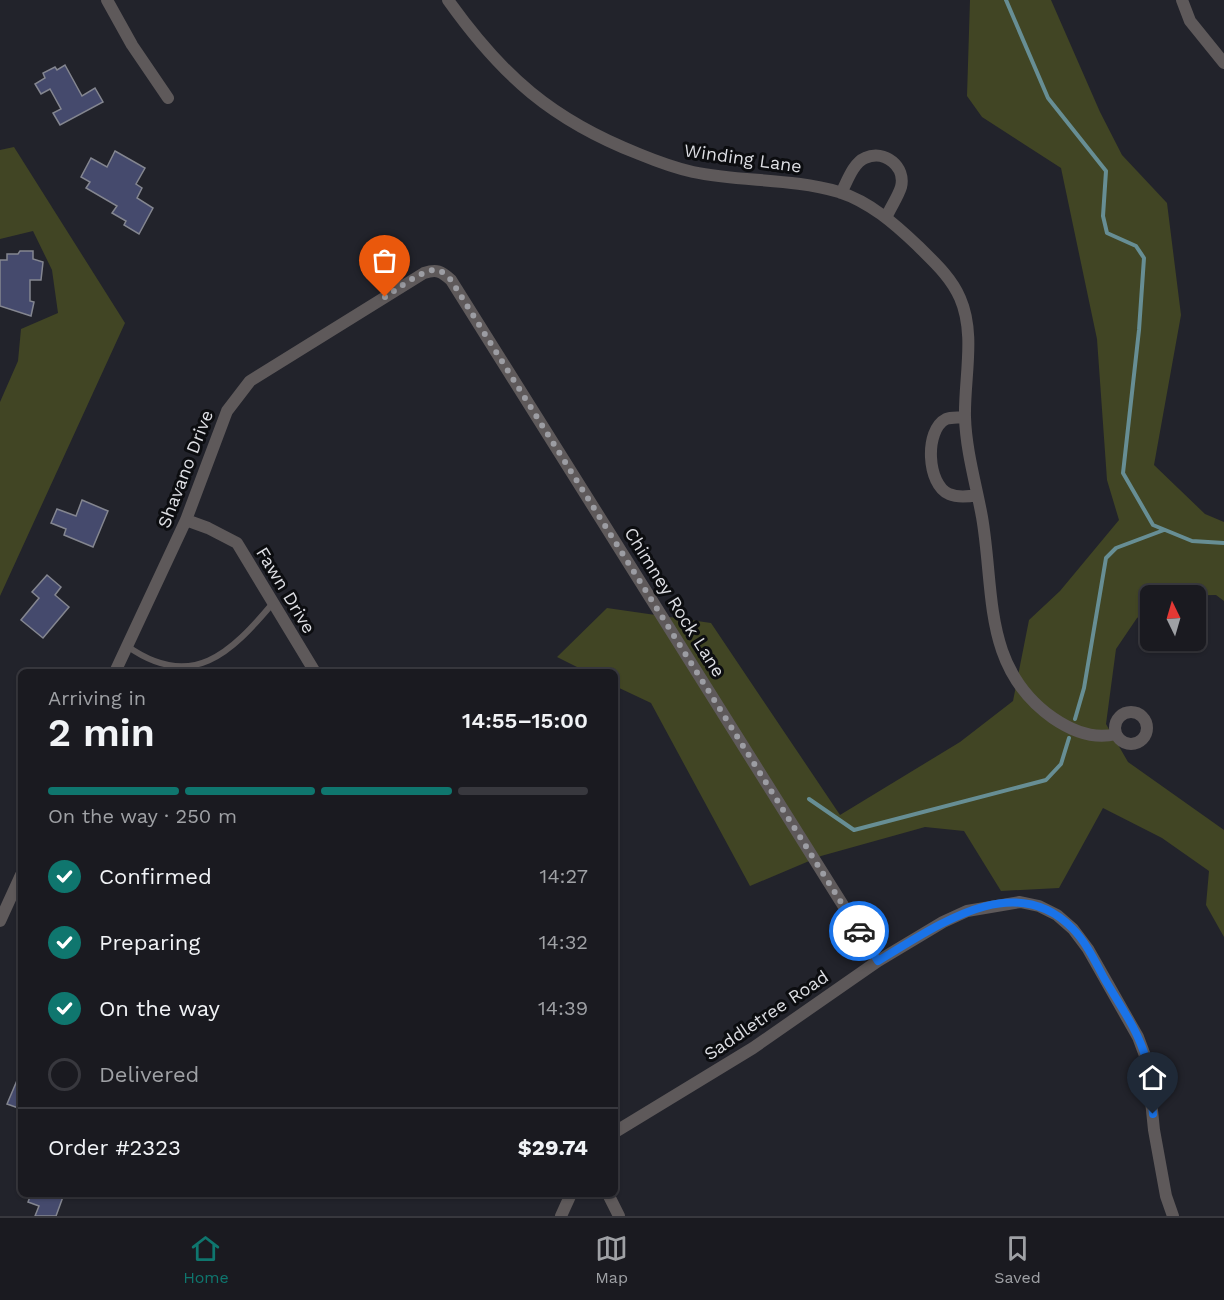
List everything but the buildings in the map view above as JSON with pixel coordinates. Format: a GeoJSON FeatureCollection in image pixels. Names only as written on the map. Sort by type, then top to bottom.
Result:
{"type":"FeatureCollection","features":[{"type":"Feature","properties":{"kind":"street"},"geometry":{"type":"LineString","coordinates":[[107,0],[132,45],[168,98]]}},
{"type":"Feature","properties":{"kind":"street","name":"Winding Lane"},"geometry":{"type":"LineString","coordinates":[[448,0],[472,34],[506,72],[544,104],[587,132],[640,155],[692,172],[810,186],[841,193],[866,204],[886,218],[949,278],[967,317],[965,417],[967,444],[982,518],[992,620],[1002,654],[1018,684],[1039,708],[1062,724],[1091,736],[1105,737],[1116,734]]}},
{"type":"Feature","properties":{"kind":"street"},"geometry":{"type":"LineString","coordinates":[[1182,0],[1190,21],[1224,63]]}},
{"type":"Feature","properties":{"kind":"street"},"geometry":{"type":"LineString","coordinates":[[841,193],[857,164],[866,158],[881,156],[895,162],[901,172],[901,187],[886,218]]}},
{"type":"Feature","properties":{"kind":"street","name":"Shavano Drive"},"geometry":{"type":"LineString","coordinates":[[116,669],[186,520],[227,411],[250,381],[424,273],[435,270]]}},
{"type":"Feature","properties":{"kind":"street","name":"Chimney Rock Lane"},"geometry":{"type":"LineString","coordinates":[[435,270],[451,280],[878,961]]}},
{"type":"Feature","properties":{"kind":"street"},"geometry":{"type":"LineString","coordinates":[[965,417],[946,419],[936,429],[931,442],[932,462],[935,480],[946,494],[960,498],[977,495]]}},
{"type":"Feature","properties":{"kind":"street","name":"Fawn Drive"},"geometry":{"type":"LineString","coordinates":[[186,520],[237,543],[313,669]]}},
{"type":"Feature","properties":{"kind":"street"},"geometry":{"type":"LineString","coordinates":[[0,921],[18,882]]}},
{"type":"Feature","properties":{"kind":"street","name":"Saddletree Road"},"geometry":{"type":"LineString","coordinates":[[618,1130],[753,1048],[878,961],[935,926],[967,911],[1020,902],[1039,906],[1058,915],[1075,932],[1138,1037],[1147,1061],[1154,1130],[1166,1196],[1173,1216]]}},
{"type":"Feature","properties":{"kind":"street"},"geometry":{"type":"LineString","coordinates":[[561,1216],[570,1197]]}},
{"type":"Feature","properties":{"kind":"street"},"geometry":{"type":"LineString","coordinates":[[610,1197],[619,1216]]}},
{"type":"Feature","properties":{"kind":"lane"},"geometry":{"type":"LineString","coordinates":[[127,646],[156,663],[173,667],[193,665],[213,659],[227,651],[247,635],[273,603]]}},
{"type":"Feature","properties":{"kind":"green space"},"geometry":{"type":"Polygon","coordinates":[[[970,0],[1051,0],[1100,112],[1122,155],[1167,203],[1181,315],[1154,465],[1205,514],[1224,522],[1224,601],[1216,595],[1206,595],[1206,585],[1140,585],[1140,616],[1116,649],[1106,724],[1128,762],[1224,830],[1224,937],[1206,905],[1209,871],[1162,838],[1103,808],[1059,888],[1001,891],[964,831],[925,827],[821,856],[750,886],[651,703],[618,687],[618,669],[581,669],[557,657],[607,608],[711,623],[840,815],[960,742],[1013,701],[1029,620],[1060,591],[1119,520],[1107,480],[1097,339],[1061,168],[982,117],[967,96],[970,0]]]}},
{"type":"Feature","properties":{"kind":"green space"},"geometry":{"type":"Polygon","coordinates":[[[14,147],[125,323],[0,596],[0,402],[18,361],[21,329],[58,313],[52,270],[33,231],[0,239],[0,150],[14,147]]]}},
{"type":"Feature","properties":{"kind":"waterway"},"geometry":{"type":"LineString","coordinates":[[1006,0],[1048,98],[1106,171],[1103,216],[1107,233],[1136,246],[1144,258],[1139,330],[1123,473],[1153,525],[1192,541],[1224,543]]}},
{"type":"Feature","properties":{"kind":"waterway"},"geometry":{"type":"LineString","coordinates":[[1075,719],[1084,688],[1106,558],[1116,548],[1164,530]]}},
{"type":"Feature","properties":{"kind":"waterway"},"geometry":{"type":"LineString","coordinates":[[809,799],[854,830],[1046,780],[1061,764],[1069,738]]}},
{"type":"Feature","properties":{"kind":"way so far"},"geometry":{"type":"LineString","coordinates":[[385,297],[424,273],[435,270],[451,280],[859,931]]}},
{"type":"Feature","properties":{"kind":"route"},"geometry":{"type":"LineString","coordinates":[[859,931],[878,961],[943,922],[967,911],[1020,902],[1039,906],[1058,915],[1073,929],[1088,949],[1138,1037],[1147,1061],[1153,1114]]}}]}
